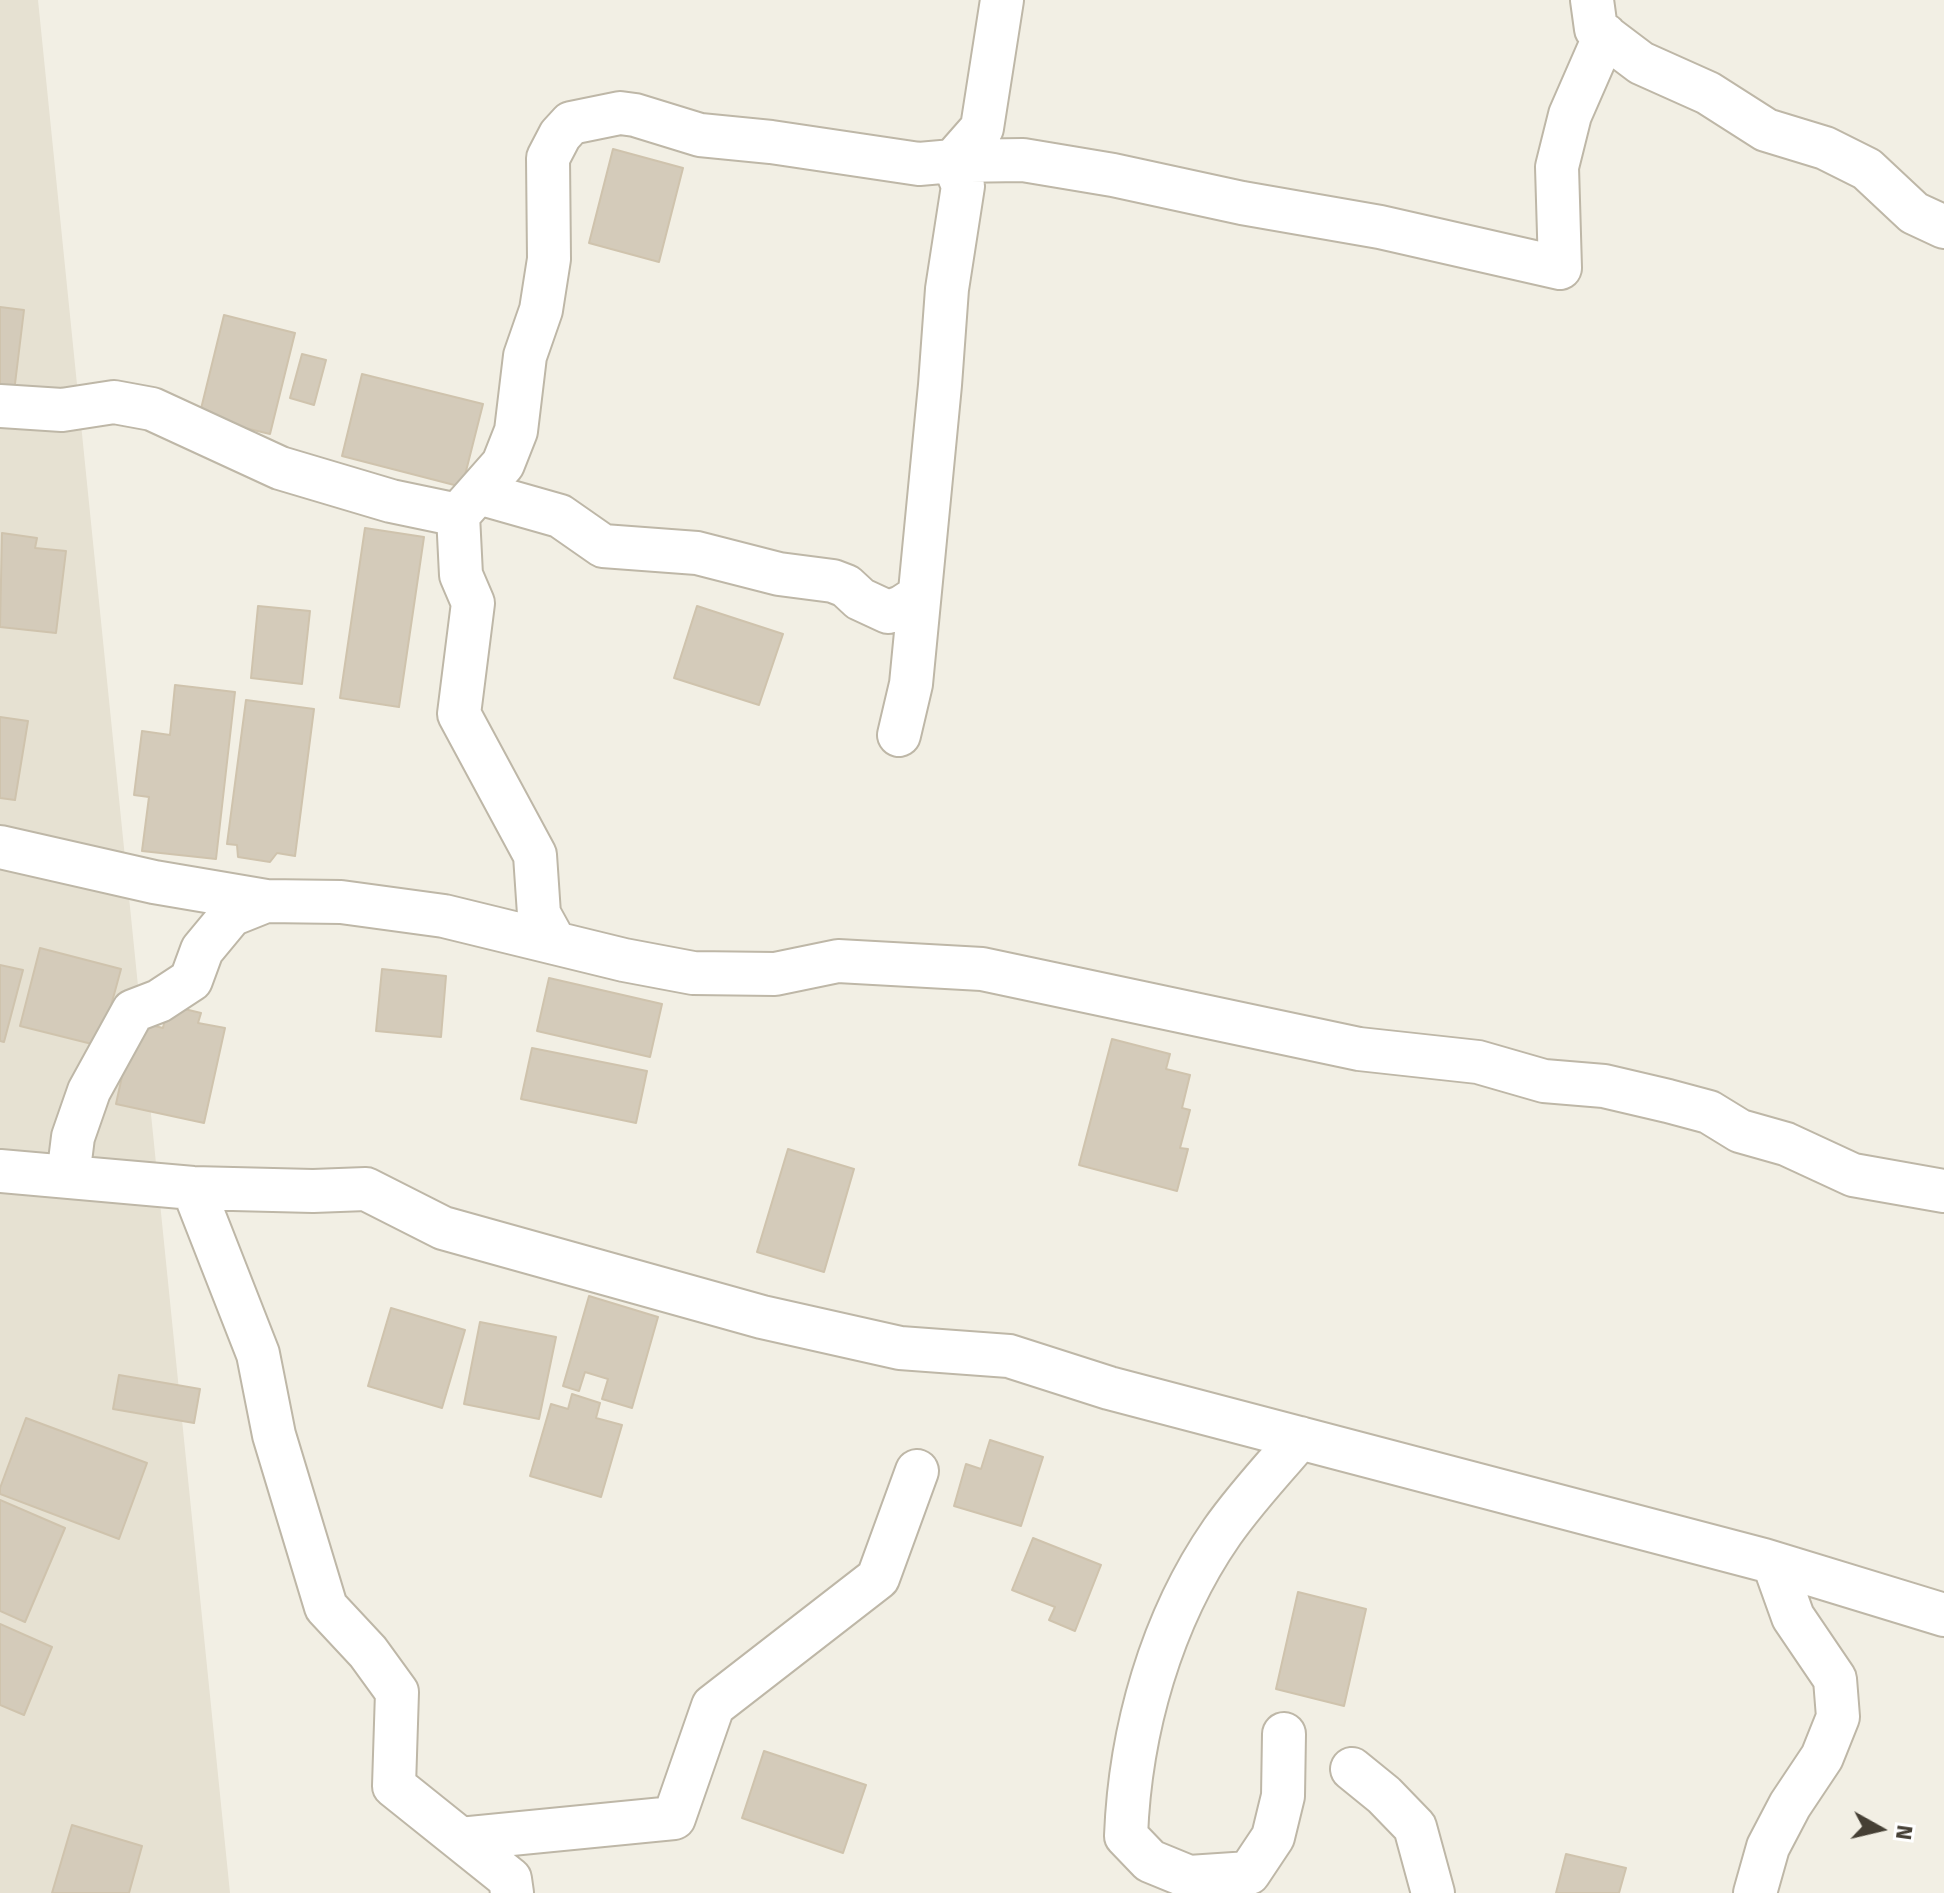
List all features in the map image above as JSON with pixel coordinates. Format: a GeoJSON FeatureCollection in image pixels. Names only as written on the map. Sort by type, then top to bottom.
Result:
{"type":"FeatureCollection","features":[{"type":"Feature","properties":{"kind":"street"},"geometry":{"type":"LineString","coordinates":[[953,161],[982,128],[1002,0]]}},
{"type":"Feature","properties":{"kind":"street"},"geometry":{"type":"LineString","coordinates":[[555,943],[539,914],[535,855],[459,714],[473,603],[461,575],[468,504],[503,464],[516,431],[525,356],[541,310],[549,259],[548,158],[560,135],[571,123],[620,113],[700,135],[919,164],[1023,160],[1380,227],[1560,268],[1557,167],[1599,18]]}},
{"type":"Feature","properties":{"kind":"street"},"geometry":{"type":"LineString","coordinates":[[1599,18],[1641,63],[1708,93],[1766,130],[1825,148],[1867,169],[1914,213],[1944,227]]}},
{"type":"Feature","properties":{"kind":"street"},"geometry":{"type":"LineString","coordinates":[[899,735],[911,684],[947,289],[963,186],[953,161]]}},
{"type":"Feature","properties":{"kind":"street"},"geometry":{"type":"LineString","coordinates":[[0,406],[62,410],[114,402],[152,409],[280,468],[379,498],[468,504],[560,516],[603,546],[697,553],[779,574],[833,581],[846,586],[860,599],[888,612],[919,596]]}},
{"type":"Feature","properties":{"kind":"street"},"geometry":{"type":"LineString","coordinates":[[0,847],[154,882],[266,901],[341,902],[444,916],[693,973],[775,974],[838,961],[982,969],[1359,1049],[1478,1062],[1544,1081],[1604,1086],[1709,1112],[1740,1131],[1786,1144],[1853,1175],[1944,1191]]}},
{"type":"Feature","properties":{"kind":"street"},"geometry":{"type":"LineString","coordinates":[[68,1177],[73,1137],[89,1091],[133,1011],[159,1001],[191,980],[202,950],[231,915],[266,901]]}},
{"type":"Feature","properties":{"kind":"street"},"geometry":{"type":"LineString","coordinates":[[0,1171],[193,1188],[366,1189],[443,1228],[762,1317],[900,1348],[1009,1356],[1109,1388],[1774,1564],[1944,1615]]}},
{"type":"Feature","properties":{"kind":"street"},"geometry":{"type":"LineString","coordinates":[[193,1188],[258,1354],[274,1435],[326,1607],[368,1652],[397,1692],[394,1786],[510,1879],[512,1893]]}},
{"type":"Feature","properties":{"kind":"street"},"geometry":{"type":"LineString","coordinates":[[1284,1734],[1283,1796],[1273,1837],[1249,1873],[1189,1877],[1150,1861],[1126,1836],[1138,1738],[1157,1660],[1189,1591],[1221,1534],[1300,1438]]}},
{"type":"Feature","properties":{"kind":"street"},"geometry":{"type":"LineString","coordinates":[[460,1839],[674,1818],[713,1706],[878,1578],[917,1471]]}},
{"type":"Feature","properties":{"kind":"street"},"geometry":{"type":"LineString","coordinates":[[1755,1893],[1768,1847],[1790,1805],[1822,1757],[1838,1717],[1835,1679],[1793,1617],[1774,1564]]}},
{"type":"Feature","properties":{"kind":"street"},"geometry":{"type":"LineString","coordinates":[[1352,1769],[1384,1795],[1415,1827],[1433,1893]]}},
{"type":"Feature","properties":{"kind":"shaded area"},"geometry":{"type":"Polygon","coordinates":[[[0,0],[38,0],[230,1893],[0,1893],[0,0]]]}},
{"type":"Feature","properties":{"kind":"building"},"geometry":{"type":"Polygon","coordinates":[[[613,149],[683,168],[659,262],[589,243],[613,149]]]}},
{"type":"Feature","properties":{"kind":"building"},"geometry":{"type":"Polygon","coordinates":[[[0,307],[24,310],[14,392],[0,390],[0,307]]]}},
{"type":"Feature","properties":{"kind":"building"},"geometry":{"type":"Polygon","coordinates":[[[224,315],[295,333],[270,434],[199,417],[224,315]]]}},
{"type":"Feature","properties":{"kind":"building"},"geometry":{"type":"Polygon","coordinates":[[[302,354],[326,360],[314,405],[290,398],[302,354]]]}},
{"type":"Feature","properties":{"kind":"building"},"geometry":{"type":"Polygon","coordinates":[[[362,374],[483,404],[462,487],[342,456],[362,374]]]}},
{"type":"Feature","properties":{"kind":"building"},"geometry":{"type":"Polygon","coordinates":[[[365,528],[424,537],[399,707],[340,698],[365,528]]]}},
{"type":"Feature","properties":{"kind":"building"},"geometry":{"type":"Polygon","coordinates":[[[2,533],[37,538],[35,548],[66,551],[56,633],[0,627],[2,533]]]}},
{"type":"Feature","properties":{"kind":"building"},"geometry":{"type":"Polygon","coordinates":[[[258,606],[310,611],[302,684],[251,678],[258,606]]]}},
{"type":"Feature","properties":{"kind":"building"},"geometry":{"type":"Polygon","coordinates":[[[697,606],[783,634],[759,705],[674,678],[697,606]]]}},
{"type":"Feature","properties":{"kind":"building"},"geometry":{"type":"Polygon","coordinates":[[[175,685],[235,692],[216,859],[142,851],[149,797],[134,795],[142,731],[170,735],[175,685]]]}},
{"type":"Feature","properties":{"kind":"building"},"geometry":{"type":"Polygon","coordinates":[[[246,700],[314,709],[295,856],[277,853],[270,862],[238,857],[237,845],[227,844],[246,700]]]}},
{"type":"Feature","properties":{"kind":"building"},"geometry":{"type":"Polygon","coordinates":[[[0,717],[28,721],[15,800],[0,798],[0,717]]]}},
{"type":"Feature","properties":{"kind":"building"},"geometry":{"type":"Polygon","coordinates":[[[40,948],[121,969],[100,1046],[20,1026],[40,948]]]}},
{"type":"Feature","properties":{"kind":"building"},"geometry":{"type":"Polygon","coordinates":[[[0,965],[23,970],[4,1042],[0,1041],[0,965]]]}},
{"type":"Feature","properties":{"kind":"building"},"geometry":{"type":"Polygon","coordinates":[[[382,969],[446,976],[441,1037],[376,1031],[382,969]]]}},
{"type":"Feature","properties":{"kind":"building"},"geometry":{"type":"Polygon","coordinates":[[[549,978],[662,1004],[650,1057],[537,1031],[549,978]]]}},
{"type":"Feature","properties":{"kind":"building"},"geometry":{"type":"Polygon","coordinates":[[[168,1005],[201,1013],[198,1023],[225,1028],[204,1123],[116,1104],[134,1021],[163,1028],[168,1005]]]}},
{"type":"Feature","properties":{"kind":"building"},"geometry":{"type":"Polygon","coordinates":[[[1112,1039],[1170,1054],[1166,1069],[1190,1075],[1182,1108],[1190,1110],[1180,1148],[1188,1149],[1177,1191],[1079,1165],[1112,1039]]]}},
{"type":"Feature","properties":{"kind":"building"},"geometry":{"type":"Polygon","coordinates":[[[532,1048],[647,1071],[636,1123],[521,1099],[532,1048]]]}},
{"type":"Feature","properties":{"kind":"building"},"geometry":{"type":"Polygon","coordinates":[[[788,1149],[854,1169],[824,1272],[757,1252],[788,1149]]]}},
{"type":"Feature","properties":{"kind":"building"},"geometry":{"type":"Polygon","coordinates":[[[589,1296],[658,1317],[632,1408],[602,1399],[608,1379],[585,1372],[579,1391],[563,1386],[589,1296]]]}},
{"type":"Feature","properties":{"kind":"building"},"geometry":{"type":"Polygon","coordinates":[[[391,1308],[465,1330],[442,1408],[368,1386],[391,1308]]]}},
{"type":"Feature","properties":{"kind":"building"},"geometry":{"type":"Polygon","coordinates":[[[480,1322],[556,1337],[539,1419],[464,1404],[480,1322]]]}},
{"type":"Feature","properties":{"kind":"building"},"geometry":{"type":"Polygon","coordinates":[[[119,1375],[200,1389],[194,1423],[113,1409],[119,1375]]]}},
{"type":"Feature","properties":{"kind":"building"},"geometry":{"type":"Polygon","coordinates":[[[572,1394],[600,1403],[596,1418],[622,1425],[601,1497],[530,1476],[551,1404],[568,1409],[572,1394]]]}},
{"type":"Feature","properties":{"kind":"building"},"geometry":{"type":"Polygon","coordinates":[[[26,1418],[147,1463],[119,1539],[0,1494],[26,1418]]]}},
{"type":"Feature","properties":{"kind":"building"},"geometry":{"type":"Polygon","coordinates":[[[990,1440],[1043,1457],[1021,1526],[954,1506],[966,1464],[981,1469],[990,1440]]]}},
{"type":"Feature","properties":{"kind":"building"},"geometry":{"type":"Polygon","coordinates":[[[0,1500],[65,1528],[25,1622],[0,1611],[0,1500]]]}},
{"type":"Feature","properties":{"kind":"building"},"geometry":{"type":"Polygon","coordinates":[[[1033,1538],[1101,1565],[1075,1631],[1049,1620],[1055,1607],[1012,1590],[1033,1538]]]}},
{"type":"Feature","properties":{"kind":"building"},"geometry":{"type":"Polygon","coordinates":[[[1298,1592],[1366,1609],[1344,1706],[1276,1689],[1298,1592]]]}},
{"type":"Feature","properties":{"kind":"building"},"geometry":{"type":"Polygon","coordinates":[[[0,1624],[52,1647],[24,1715],[0,1705],[0,1624]]]}},
{"type":"Feature","properties":{"kind":"building"},"geometry":{"type":"Polygon","coordinates":[[[764,1751],[866,1785],[843,1853],[742,1818],[764,1751]]]}},
{"type":"Feature","properties":{"kind":"building"},"geometry":{"type":"Polygon","coordinates":[[[72,1825],[142,1846],[129,1893],[52,1893],[72,1825]]]}},
{"type":"Feature","properties":{"kind":"building"},"geometry":{"type":"Polygon","coordinates":[[[1566,1854],[1626,1868],[1619,1893],[1556,1893],[1566,1854]]]}}]}
